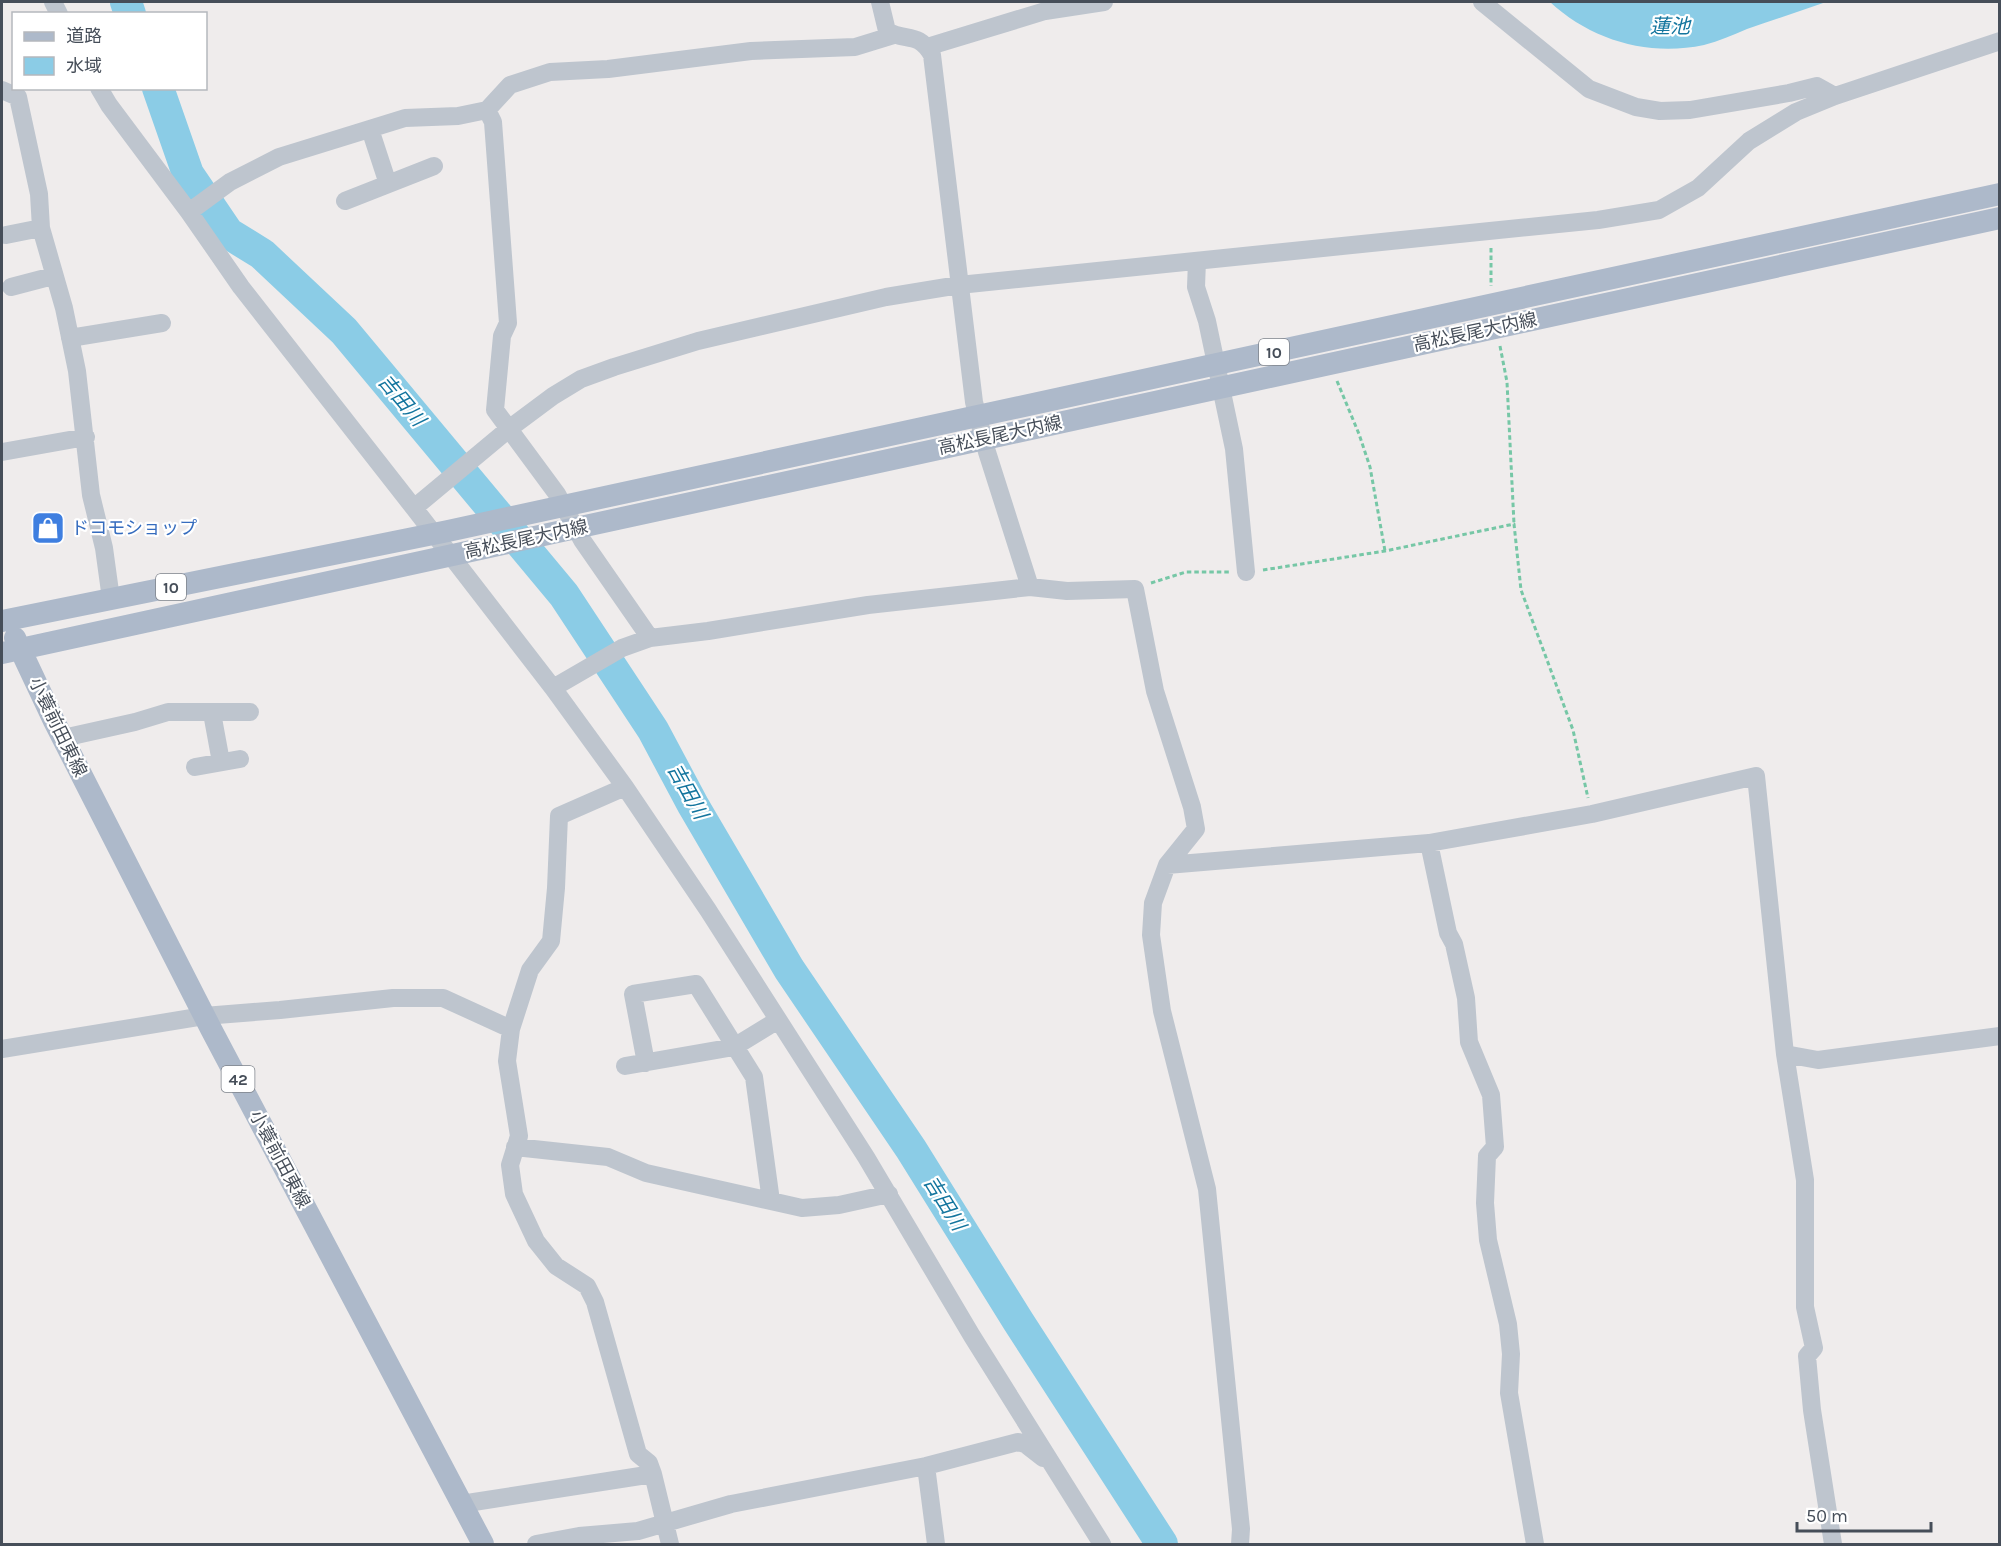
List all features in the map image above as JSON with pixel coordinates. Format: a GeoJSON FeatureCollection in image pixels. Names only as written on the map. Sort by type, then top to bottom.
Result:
{"type":"FeatureCollection","features":[{"type":"Feature","properties":{"kind":"main road","name":"高松長尾大内線"},"geometry":{"type":"LineString","coordinates":[[3,617],[111,599],[441,533],[2000,194]]}},
{"type":"Feature","properties":{"kind":"main road","name":"高松長尾大内線"},"geometry":{"type":"LineString","coordinates":[[11,651],[2000,218]]}},
{"type":"Feature","properties":{"kind":"main road","name":"小蓑前田東線"},"geometry":{"type":"LineString","coordinates":[[3,617],[11,651],[63,738],[204,1016],[483,1545]]}},
{"type":"Feature","properties":{"kind":"street"},"geometry":{"type":"LineString","coordinates":[[880,2],[887,31],[894,35]]}},
{"type":"Feature","properties":{"kind":"street"},"geometry":{"type":"LineString","coordinates":[[927,47],[1045,11],[1104,2]]}},
{"type":"Feature","properties":{"kind":"street"},"geometry":{"type":"LineString","coordinates":[[1482,2],[1589,89],[1636,107],[1660,111],[1690,110],[1817,86],[1835,96]]}},
{"type":"Feature","properties":{"kind":"street"},"geometry":{"type":"LineString","coordinates":[[194,208],[230,182],[279,156],[405,118],[458,116],[487,110],[510,85],[550,72],[608,69],[751,51],[855,47],[894,35],[907,36],[922,42],[932,55],[935,67],[974,402],[983,439],[1030,587]]}},
{"type":"Feature","properties":{"kind":"street"},"geometry":{"type":"LineString","coordinates":[[421,502],[510,428],[553,396],[581,380],[614,367],[709,339],[886,297],[959,285],[1598,220],[1659,210],[1698,188],[1749,141],[1796,112],[1835,96],[2000,41]]}},
{"type":"Feature","properties":{"kind":"street"},"geometry":{"type":"LineString","coordinates":[[2,90],[18,97],[39,194],[41,228],[64,308],[86,437],[91,495],[104,548],[111,599]]}},
{"type":"Feature","properties":{"kind":"street"},"geometry":{"type":"LineString","coordinates":[[100,90],[109,105],[194,208],[241,287],[421,502],[624,787],[708,910],[888,1194],[972,1336],[1102,1545]]}},
{"type":"Feature","properties":{"kind":"street"},"geometry":{"type":"LineString","coordinates":[[487,110],[493,122],[508,323],[502,336],[495,410],[557,494],[556,507],[570,529],[586,547],[650,638]]}},
{"type":"Feature","properties":{"kind":"street"},"geometry":{"type":"LineString","coordinates":[[370,129],[388,184]]}},
{"type":"Feature","properties":{"kind":"street"},"geometry":{"type":"LineString","coordinates":[[345,201],[434,165]]}},
{"type":"Feature","properties":{"kind":"street"},"geometry":{"type":"LineString","coordinates":[[6,236],[41,228]]}},
{"type":"Feature","properties":{"kind":"street"},"geometry":{"type":"LineString","coordinates":[[1197,261],[1196,287],[1207,321],[1234,449],[1246,572]]}},
{"type":"Feature","properties":{"kind":"street"},"geometry":{"type":"LineString","coordinates":[[11,287],[53,276]]}},
{"type":"Feature","properties":{"kind":"street"},"geometry":{"type":"LineString","coordinates":[[70,338],[162,323]]}},
{"type":"Feature","properties":{"kind":"street"},"geometry":{"type":"LineString","coordinates":[[2,452],[86,437]]}},
{"type":"Feature","properties":{"kind":"street"},"geometry":{"type":"LineString","coordinates":[[553,688],[622,648],[650,638],[868,605],[1030,587],[1067,591],[1135,589],[1155,691],[1192,807],[1196,829],[1167,865],[1153,903],[1151,935],[1161,1011],[1207,1189],[1241,1529],[1240,1545]]}},
{"type":"Feature","properties":{"kind":"street"},"geometry":{"type":"LineString","coordinates":[[63,738],[168,712],[250,712]]}},
{"type":"Feature","properties":{"kind":"street"},"geometry":{"type":"LineString","coordinates":[[212,713],[221,762]]}},
{"type":"Feature","properties":{"kind":"street"},"geometry":{"type":"LineString","coordinates":[[195,767],[240,759]]}},
{"type":"Feature","properties":{"kind":"street"},"geometry":{"type":"LineString","coordinates":[[1167,865],[1429,843],[1592,814],[1756,776],[1785,1054],[1805,1180],[1805,1307],[1814,1348],[1807,1356],[1812,1410],[1833,1545]]}},
{"type":"Feature","properties":{"kind":"street"},"geometry":{"type":"LineString","coordinates":[[624,787],[559,816],[551,940],[530,970],[511,1029],[507,1061],[519,1136],[510,1165],[514,1194],[536,1241],[556,1266],[587,1286],[595,1302],[638,1454],[649,1463],[653,1474],[670,1545]]}},
{"type":"Feature","properties":{"kind":"street"},"geometry":{"type":"LineString","coordinates":[[1429,843],[1448,933],[1455,944],[1466,998],[1469,1042],[1491,1095],[1495,1147],[1486,1156],[1485,1203],[1488,1240],[1508,1324],[1511,1354],[1509,1393],[1535,1545]]}},
{"type":"Feature","properties":{"kind":"street"},"geometry":{"type":"LineString","coordinates":[[646,1063],[633,994],[696,984],[754,1077],[771,1201]]}},
{"type":"Feature","properties":{"kind":"street"},"geometry":{"type":"LineString","coordinates":[[2,1049],[204,1016],[393,998],[443,998],[511,1029]]}},
{"type":"Feature","properties":{"kind":"street"},"geometry":{"type":"LineString","coordinates":[[625,1066],[734,1047],[778,1020]]}},
{"type":"Feature","properties":{"kind":"street"},"geometry":{"type":"LineString","coordinates":[[1785,1054],[1818,1060],[2000,1036]]}},
{"type":"Feature","properties":{"kind":"street"},"geometry":{"type":"LineString","coordinates":[[516,1147],[608,1157],[646,1173],[802,1208],[838,1205],[888,1194]]}},
{"type":"Feature","properties":{"kind":"street"},"geometry":{"type":"LineString","coordinates":[[536,1545],[579,1536],[638,1531],[731,1504],[926,1466],[1018,1442],[1025,1444],[1051,1464]]}},
{"type":"Feature","properties":{"kind":"street"},"geometry":{"type":"LineString","coordinates":[[926,1466],[936,1545]]}},
{"type":"Feature","properties":{"kind":"street"},"geometry":{"type":"LineString","coordinates":[[461,1503],[653,1474]]}},
{"type":"Feature","properties":{"kind":"path"},"geometry":{"type":"LineString","coordinates":[[1490,231],[1491,293]]}},
{"type":"Feature","properties":{"kind":"path"},"geometry":{"type":"LineString","coordinates":[[1499,341],[1507,382],[1514,524],[1521,590],[1573,730],[1592,814]]}},
{"type":"Feature","properties":{"kind":"path"},"geometry":{"type":"LineString","coordinates":[[1335,376],[1370,467],[1385,551],[1514,524]]}},
{"type":"Feature","properties":{"kind":"water","name":"蓮池"},"geometry":{"type":"Polygon","coordinates":[[[1550,2],[1826,2],[1704,45],[1662,49],[1641,47],[1602,35],[1583,26],[1550,2]]]}},
{"type":"Feature","properties":{"kind":"waterway","name":"吉田川"},"geometry":{"type":"LineString","coordinates":[[126,2],[129,12]]}},
{"type":"Feature","properties":{"kind":"waterway","name":"吉田川"},"geometry":{"type":"LineString","coordinates":[[159,90],[188,174],[228,233],[262,254],[344,331],[564,595],[653,730],[693,805],[789,969],[911,1149],[1018,1321],[1162,1544]]}},
{"type":"Feature","properties":{"kind":"place","name":"ドコモショップ"},"geometry":{"type":"Point","coordinates":[48,528]}}]}
